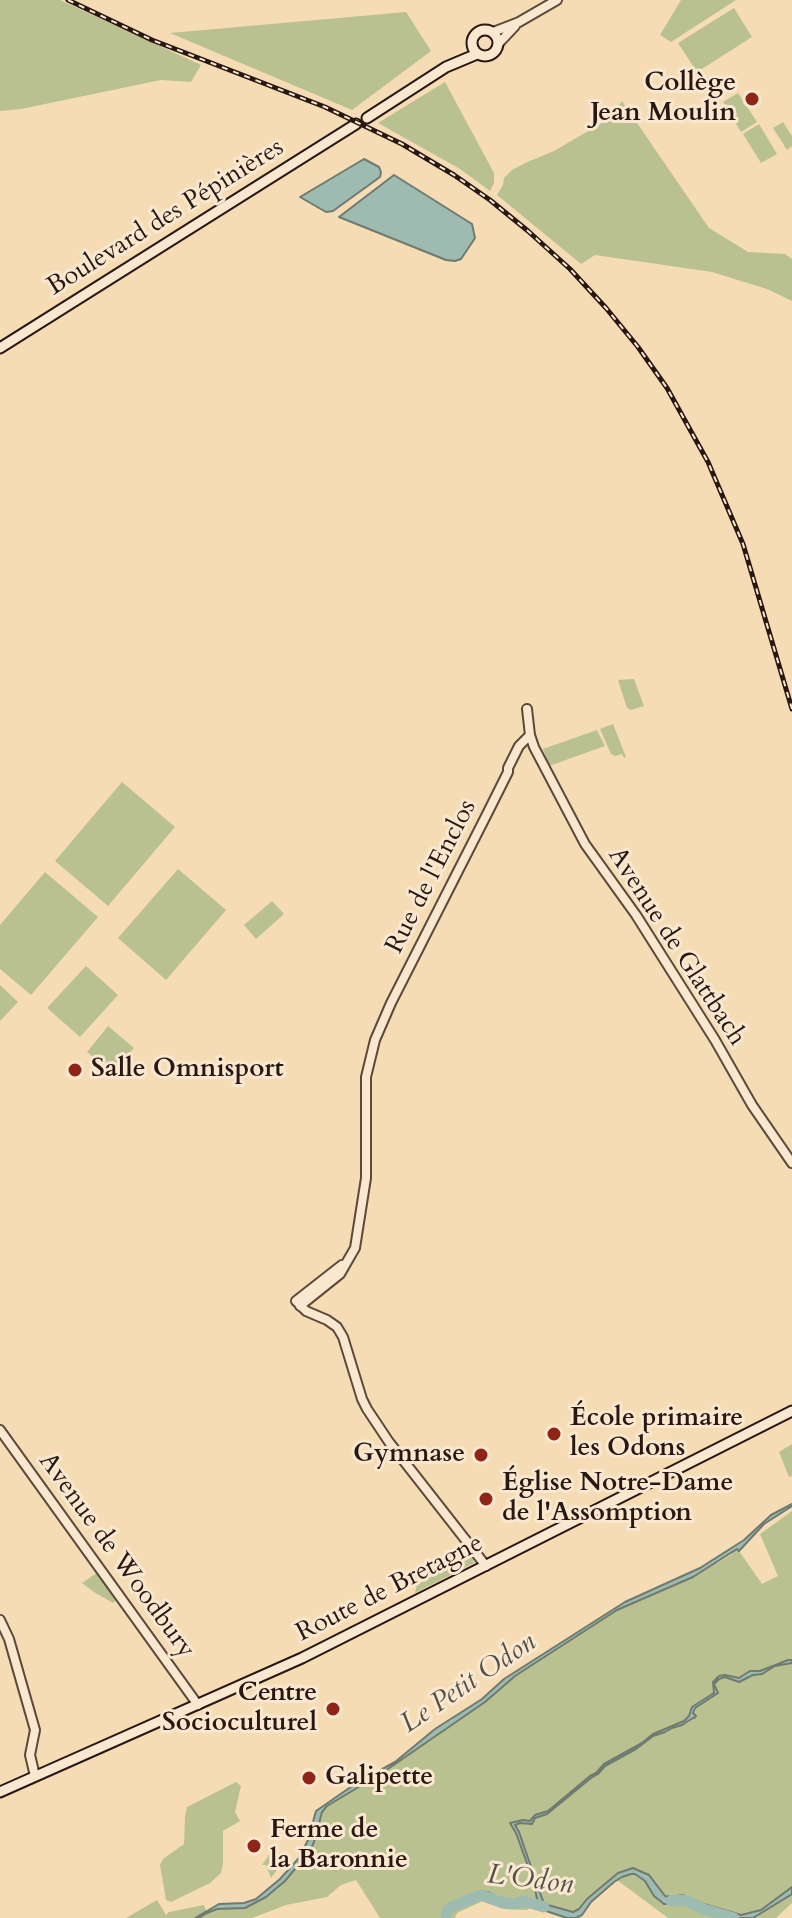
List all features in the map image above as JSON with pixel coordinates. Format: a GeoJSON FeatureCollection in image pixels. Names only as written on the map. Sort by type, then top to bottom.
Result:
{"type":"FeatureCollection","features":[{"type":"Feature","properties":{"kind":"main road"},"geometry":{"type":"LineString","coordinates":[[486,30],[493,32],[499,43],[496,51],[485,56],[476,52],[472,40],[476,33],[486,30]]}},
{"type":"Feature","properties":{"kind":"main road"},"geometry":{"type":"LineString","coordinates":[[367,118],[446,67],[476,52]]}},
{"type":"Feature","properties":{"kind":"main road","name":"Boulevard des Pépinières"},"geometry":{"type":"LineString","coordinates":[[0,348],[356,124]]}},
{"type":"Feature","properties":{"kind":"main road","name":"Route de Bretagne"},"geometry":{"type":"LineString","coordinates":[[0,1792],[302,1658],[792,1411]]}},
{"type":"Feature","properties":{"kind":"street"},"geometry":{"type":"LineString","coordinates":[[493,32],[519,22],[557,0]]}},
{"type":"Feature","properties":{"kind":"street"},"geometry":{"type":"LineString","coordinates":[[499,43],[519,22]]}},
{"type":"Feature","properties":{"kind":"street","name":"Avenue de Glattbach"},"geometry":{"type":"LineString","coordinates":[[527,709],[534,746],[585,844],[636,915],[752,1105],[792,1163]]}},
{"type":"Feature","properties":{"kind":"street","name":"Rue de l'Enclos"},"geometry":{"type":"LineString","coordinates":[[508,772],[519,746],[530,735]]}},
{"type":"Feature","properties":{"kind":"street","name":"Rue de l'Enclos"},"geometry":{"type":"LineString","coordinates":[[486,1566],[389,1442],[367,1409],[337,1327],[308,1313],[298,1304],[340,1274],[350,1260],[357,1239],[366,1178],[367,1069],[375,1040],[508,772],[521,752],[534,746]]}},
{"type":"Feature","properties":{"kind":"street","name":"Avenue de Woodbury"},"geometry":{"type":"LineString","coordinates":[[0,1430],[198,1705]]}},
{"type":"Feature","properties":{"kind":"street"},"geometry":{"type":"LineString","coordinates":[[0,1620],[9,1639],[35,1730],[32,1743],[39,1774]]}},
{"type":"Feature","properties":{"kind":"green space"},"geometry":{"type":"Polygon","coordinates":[[[0,0],[60,0],[201,65],[191,82],[161,80],[0,111],[0,0]]]}},
{"type":"Feature","properties":{"kind":"green space"},"geometry":{"type":"Polygon","coordinates":[[[681,0],[736,0],[671,42],[660,35],[681,0]]]}},
{"type":"Feature","properties":{"kind":"green space"},"geometry":{"type":"Polygon","coordinates":[[[734,8],[752,37],[697,72],[678,43],[734,8]]]}},
{"type":"Feature","properties":{"kind":"green space"},"geometry":{"type":"Polygon","coordinates":[[[406,12],[431,51],[352,110],[170,33],[406,12]]]}},
{"type":"Feature","properties":{"kind":"green space"},"geometry":{"type":"Polygon","coordinates":[[[445,82],[494,173],[490,191],[460,169],[378,123],[445,82]]]}},
{"type":"Feature","properties":{"kind":"green space"},"geometry":{"type":"Polygon","coordinates":[[[738,93],[757,122],[741,132],[723,102],[738,93]]]}},
{"type":"Feature","properties":{"kind":"green space"},"geometry":{"type":"Polygon","coordinates":[[[622,101],[709,228],[748,252],[785,254],[792,259],[792,301],[767,289],[712,272],[595,255],[581,264],[497,195],[504,178],[512,170],[554,151],[607,120],[622,101]]]}},
{"type":"Feature","properties":{"kind":"green space"},"geometry":{"type":"Polygon","coordinates":[[[783,122],[792,136],[792,146],[787,150],[773,128],[783,122]]]}},
{"type":"Feature","properties":{"kind":"green space"},"geometry":{"type":"Polygon","coordinates":[[[759,124],[777,154],[761,163],[743,134],[759,124]]]}},
{"type":"Feature","properties":{"kind":"green space"},"geometry":{"type":"Polygon","coordinates":[[[634,679],[644,706],[631,710],[627,708],[618,680],[634,679]]]}},
{"type":"Feature","properties":{"kind":"green space"},"geometry":{"type":"Polygon","coordinates":[[[613,724],[624,758],[622,754],[611,754],[600,729],[613,724]]]}},
{"type":"Feature","properties":{"kind":"green space"},"geometry":{"type":"Polygon","coordinates":[[[597,730],[605,746],[549,766],[543,749],[597,730]]]}},
{"type":"Feature","properties":{"kind":"green space"},"geometry":{"type":"Polygon","coordinates":[[[122,782],[175,827],[108,906],[55,861],[122,782]]]}},
{"type":"Feature","properties":{"kind":"green space"},"geometry":{"type":"Polygon","coordinates":[[[178,869],[226,910],[166,980],[118,938],[178,869]]]}},
{"type":"Feature","properties":{"kind":"green space"},"geometry":{"type":"Polygon","coordinates":[[[45,872],[98,917],[31,995],[0,969],[0,925],[45,872]]]}},
{"type":"Feature","properties":{"kind":"green space"},"geometry":{"type":"Polygon","coordinates":[[[272,901],[284,914],[256,939],[244,925],[272,901]]]}},
{"type":"Feature","properties":{"kind":"green space"},"geometry":{"type":"Polygon","coordinates":[[[86,966],[118,995],[80,1037],[47,1008],[86,966]]]}},
{"type":"Feature","properties":{"kind":"green space"},"geometry":{"type":"Polygon","coordinates":[[[0,985],[18,1002],[0,1021],[0,985]]]}},
{"type":"Feature","properties":{"kind":"green space"},"geometry":{"type":"Polygon","coordinates":[[[108,1026],[134,1048],[112,1073],[87,1052],[108,1026]]]}},
{"type":"Feature","properties":{"kind":"green space"},"geometry":{"type":"Polygon","coordinates":[[[792,1444],[792,1476],[789,1477],[779,1452],[792,1444]]]}},
{"type":"Feature","properties":{"kind":"green space"},"geometry":{"type":"Polygon","coordinates":[[[792,1511],[792,1660],[760,1671],[750,1671],[739,1678],[719,1676],[713,1685],[714,1693],[692,1707],[684,1721],[653,1734],[604,1764],[548,1811],[535,1815],[530,1821],[512,1822],[538,1899],[538,1903],[527,1910],[505,1909],[485,1900],[457,1913],[455,1918],[380,1918],[356,1880],[341,1885],[327,1897],[286,1905],[252,1918],[126,1918],[157,1900],[166,1915],[204,1905],[207,1913],[217,1909],[240,1908],[260,1900],[285,1881],[310,1851],[322,1812],[327,1806],[382,1773],[485,1702],[515,1676],[617,1610],[693,1577],[731,1555],[737,1548],[762,1584],[778,1576],[760,1534],[792,1511]]]}},
{"type":"Feature","properties":{"kind":"green space"},"geometry":{"type":"Polygon","coordinates":[[[470,1557],[474,1563],[415,1593],[417,1584],[470,1557]]]}},
{"type":"Feature","properties":{"kind":"green space"},"geometry":{"type":"Polygon","coordinates":[[[98,1572],[117,1599],[113,1603],[82,1583],[98,1572]]]}},
{"type":"Feature","properties":{"kind":"green space"},"geometry":{"type":"Polygon","coordinates":[[[792,1663],[792,1887],[761,1910],[741,1915],[683,1895],[665,1896],[649,1875],[633,1868],[612,1878],[576,1912],[544,1904],[516,1824],[533,1822],[535,1818],[547,1814],[605,1766],[653,1736],[689,1722],[695,1708],[718,1693],[714,1684],[719,1679],[725,1677],[739,1682],[775,1666],[792,1663]]]}},
{"type":"Feature","properties":{"kind":"green space"},"geometry":{"type":"Polygon","coordinates":[[[236,1782],[241,1786],[235,1812],[240,1821],[223,1831],[221,1873],[210,1883],[171,1902],[166,1900],[160,1865],[163,1859],[184,1844],[187,1807],[236,1782]]]}},
{"type":"Feature","properties":{"kind":"green space"},"geometry":{"type":"Polygon","coordinates":[[[273,1849],[286,1858],[271,1878],[266,1865],[262,1865],[273,1849]]]}},
{"type":"Feature","properties":{"kind":"green space"},"geometry":{"type":"Polygon","coordinates":[[[630,1875],[645,1882],[661,1903],[668,1906],[685,1902],[728,1918],[668,1918],[617,1880],[630,1875]]]}},
{"type":"Feature","properties":{"kind":"green space"},"geometry":{"type":"Polygon","coordinates":[[[792,1895],[792,1903],[776,1918],[755,1918],[792,1895]]]}},
{"type":"Feature","properties":{"kind":"water"},"geometry":{"type":"Polygon","coordinates":[[[364,159],[379,167],[380,177],[333,211],[326,212],[300,197],[364,159]]]}},
{"type":"Feature","properties":{"kind":"water"},"geometry":{"type":"Polygon","coordinates":[[[394,175],[472,224],[475,238],[461,259],[446,260],[339,217],[394,175]]]}},
{"type":"Feature","properties":{"kind":"water"},"geometry":{"type":"Polygon","coordinates":[[[792,1504],[764,1524],[739,1551],[737,1549],[693,1577],[617,1610],[515,1676],[485,1702],[382,1773],[327,1806],[322,1812],[310,1851],[285,1881],[266,1897],[245,1908],[217,1909],[195,1918],[219,1904],[256,1899],[299,1858],[316,1811],[395,1762],[435,1729],[482,1699],[504,1679],[625,1602],[700,1568],[744,1540],[771,1515],[792,1504]]]}},
{"type":"Feature","properties":{"kind":"water"},"geometry":{"type":"Polygon","coordinates":[[[788,1660],[792,1663],[775,1666],[739,1682],[725,1677],[719,1679],[714,1684],[718,1693],[695,1708],[694,1718],[653,1736],[605,1766],[547,1814],[535,1818],[532,1824],[515,1825],[544,1904],[573,1912],[618,1873],[633,1868],[649,1875],[665,1896],[683,1895],[741,1915],[761,1910],[792,1887],[792,1894],[753,1918],[731,1918],[703,1910],[688,1901],[664,1904],[654,1896],[645,1881],[631,1874],[614,1882],[576,1918],[552,1913],[529,1902],[517,1906],[501,1904],[491,1896],[460,1904],[452,1909],[447,1918],[453,1905],[488,1892],[506,1902],[528,1900],[538,1903],[532,1877],[510,1823],[530,1821],[535,1815],[548,1811],[604,1764],[653,1734],[684,1721],[692,1707],[714,1693],[713,1682],[719,1676],[739,1678],[750,1671],[760,1671],[788,1660]]]}},
{"type":"Feature","properties":{"kind":"waterway","name":"L'Odon"},"geometry":{"type":"LineString","coordinates":[[446,1918],[451,1907],[481,1895],[503,1903],[524,1901],[544,1907]]}},
{"type":"Feature","properties":{"kind":"waterway","name":"L'Odon"},"geometry":{"type":"LineString","coordinates":[[671,1901],[685,1900],[734,1918]]}},
{"type":"Feature","properties":{"kind":"railway"},"geometry":{"type":"LineString","coordinates":[[68,0],[152,40],[325,107],[402,144],[490,200],[570,269],[638,347],[667,388],[708,462],[743,544],[792,709]]}},
{"type":"Feature","properties":{"kind":"place","name":"Collège Jean Moulin"},"geometry":{"type":"Point","coordinates":[752,99]}},
{"type":"Feature","properties":{"kind":"place","name":"Salle Omnisport"},"geometry":{"type":"Point","coordinates":[75,1070]}},
{"type":"Feature","properties":{"kind":"place","name":"École primaire les Odons"},"geometry":{"type":"Point","coordinates":[554,1434]}},
{"type":"Feature","properties":{"kind":"place","name":"Gymnase"},"geometry":{"type":"Point","coordinates":[481,1455]}},
{"type":"Feature","properties":{"kind":"place","name":"Église Notre-Dame de l'Assomption"},"geometry":{"type":"Point","coordinates":[486,1499]}},
{"type":"Feature","properties":{"kind":"place","name":"Centre Socioculturel"},"geometry":{"type":"Point","coordinates":[333,1709]}},
{"type":"Feature","properties":{"kind":"place","name":"Galipette"},"geometry":{"type":"Point","coordinates":[309,1778]}},
{"type":"Feature","properties":{"kind":"place","name":"Ferme de la Baronnie"},"geometry":{"type":"Point","coordinates":[254,1846]}},
{"type":"Feature","properties":{"kind":"water label","name":"Le Petit Odon"},"geometry":{"type":"Point","coordinates":[469,1684]}}]}
